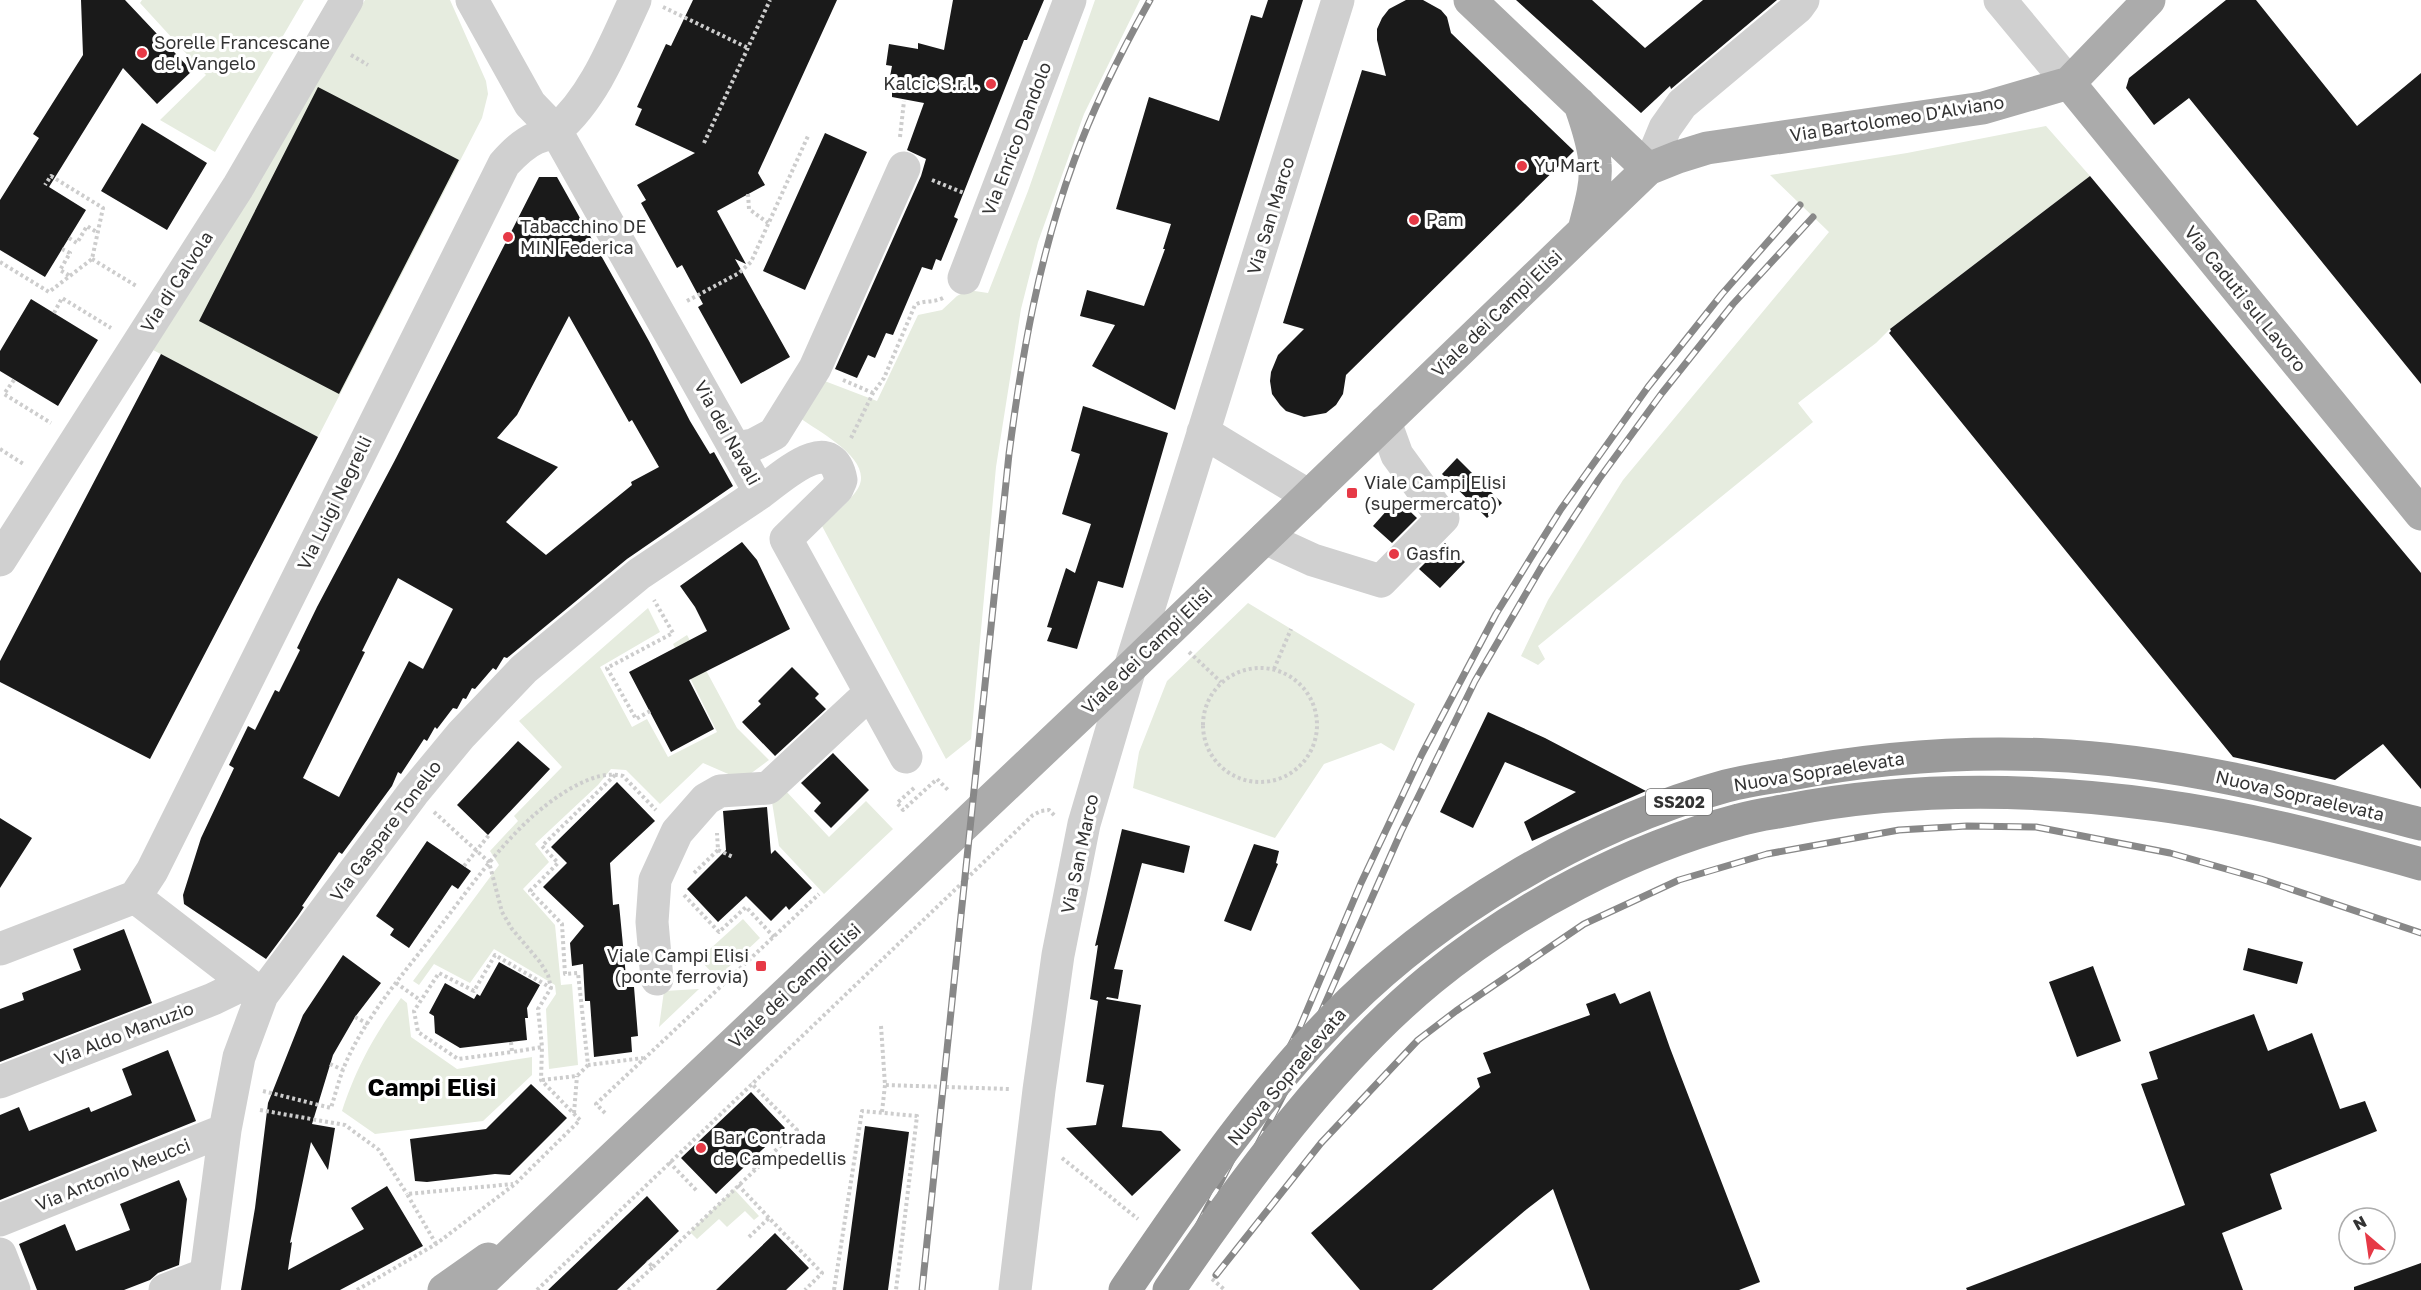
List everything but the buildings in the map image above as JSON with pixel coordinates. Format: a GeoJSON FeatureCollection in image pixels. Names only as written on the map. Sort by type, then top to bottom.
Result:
{"type":"FeatureCollection","features":[{"type":"Feature","properties":{"kind":"highway","name":"Nuova Sopraelevata"},"geometry":{"type":"LineString","coordinates":[[1125,1290],[1253,1111],[1333,1019],[1406,952],[1491,891],[1565,849],[1649,812],[1727,786],[1836,765],[1943,754],[2051,755],[2169,767],[2318,798],[2421,824]]}},
{"type":"Feature","properties":{"kind":"highway","name":"Nuova Sopraelevata"},"geometry":{"type":"LineString","coordinates":[[1169,1290],[1201,1243],[1283,1134],[1359,1046],[1431,979],[1510,922],[1582,881],[1665,845],[1740,820],[1845,799],[1947,791],[2054,794],[2160,805],[2310,834],[2421,864]]}},
{"type":"Feature","properties":{"kind":"main road"},"geometry":{"type":"LineString","coordinates":[[1470,0],[1648,170]]}},
{"type":"Feature","properties":{"kind":"main road","name":"Via Bartolomeo D'Alviano"},"geometry":{"type":"LineString","coordinates":[[1648,170],[1707,148],[1983,108],[2069,83],[2149,0]]}},
{"type":"Feature","properties":{"kind":"main road","name":"Via Caduti sul Lavoro"},"geometry":{"type":"LineString","coordinates":[[2069,83],[2421,514]]}},
{"type":"Feature","properties":{"kind":"main road"},"geometry":{"type":"LineString","coordinates":[[1579,102],[1590,134],[1596,166],[1584,230]]}},
{"type":"Feature","properties":{"kind":"main road","name":"Viale dei Campi Elisi"},"geometry":{"type":"LineString","coordinates":[[473,1290],[1130,669],[1648,170]]}},
{"type":"Feature","properties":{"kind":"main road"},"geometry":{"type":"LineString","coordinates":[[444,1290],[571,1197]]}},
{"type":"Feature","properties":{"kind":"street","name":"Via di Calvola"},"geometry":{"type":"LineString","coordinates":[[0,560],[238,187],[347,0]]}},
{"type":"Feature","properties":{"kind":"street","name":"Via dei Navali"},"geometry":{"type":"LineString","coordinates":[[472,0],[530,104],[556,131],[760,493],[806,461],[818,456],[826,457],[834,463]]}},
{"type":"Feature","properties":{"kind":"street","name":"Via Enrico Dandolo"},"geometry":{"type":"LineString","coordinates":[[964,278],[1070,0]]}},
{"type":"Feature","properties":{"kind":"street","name":"Via San Marco"},"geometry":{"type":"LineString","coordinates":[[1015,1290],[1058,955],[1084,824],[1338,0]]}},
{"type":"Feature","properties":{"kind":"street","name":"Viale dei Campi Elisi"},"geometry":{"type":"LineString","coordinates":[[1648,170],[1665,128],[1682,104],[1798,7],[1803,0]]}},
{"type":"Feature","properties":{"kind":"street"},"geometry":{"type":"LineString","coordinates":[[2000,0],[2069,83]]}},
{"type":"Feature","properties":{"kind":"street"},"geometry":{"type":"LineString","coordinates":[[556,131],[587,95],[644,2]]}},
{"type":"Feature","properties":{"kind":"street","name":"Via Luigi Negrelli"},"geometry":{"type":"LineString","coordinates":[[135,897],[152,871],[504,164],[518,148],[556,131]]}},
{"type":"Feature","properties":{"kind":"street"},"geometry":{"type":"LineString","coordinates":[[735,448],[753,445],[774,434],[815,368],[904,168]]}},
{"type":"Feature","properties":{"kind":"street"},"geometry":{"type":"LineString","coordinates":[[1265,538],[1313,560],[1381,581],[1443,518],[1397,455],[1385,422]]}},
{"type":"Feature","properties":{"kind":"street"},"geometry":{"type":"LineString","coordinates":[[1203,432],[1309,496]]}},
{"type":"Feature","properties":{"kind":"street"},"geometry":{"type":"LineString","coordinates":[[834,463],[841,480],[837,489],[786,539],[912,770]]}},
{"type":"Feature","properties":{"kind":"street","name":"Via Gaspare Tonello"},"geometry":{"type":"LineString","coordinates":[[205,1282],[225,1131],[254,989],[461,735],[524,669],[639,574],[760,493]]}},
{"type":"Feature","properties":{"kind":"street"},"geometry":{"type":"LineString","coordinates":[[657,979],[652,922],[655,879],[677,832],[706,799],[720,791],[768,788],[870,693]]}},
{"type":"Feature","properties":{"kind":"street"},"geometry":{"type":"LineString","coordinates":[[0,949],[135,897],[254,989]]}},
{"type":"Feature","properties":{"kind":"street","name":"Via Aldo Manuzio"},"geometry":{"type":"LineString","coordinates":[[0,1082],[213,999],[254,989]]}},
{"type":"Feature","properties":{"kind":"street","name":"Via Antonio Meucci"},"geometry":{"type":"LineString","coordinates":[[0,1220],[225,1131]]}},
{"type":"Feature","properties":{"kind":"street"},"geometry":{"type":"LineString","coordinates":[[0,1254],[14,1290]]}},
{"type":"Feature","properties":{"kind":"street"},"geometry":{"type":"LineString","coordinates":[[165,1290],[205,1282]]}},
{"type":"Feature","properties":{"kind":"path"},"geometry":{"type":"LineString","coordinates":[[704,143],[771,0]]}},
{"type":"Feature","properties":{"kind":"path"},"geometry":{"type":"LineString","coordinates":[[644,2],[748,48]]}},
{"type":"Feature","properties":{"kind":"path"},"geometry":{"type":"LineString","coordinates":[[904,101],[900,147],[904,168],[992,204]]}},
{"type":"Feature","properties":{"kind":"path"},"geometry":{"type":"LineString","coordinates":[[686,301],[751,262],[808,136]]}},
{"type":"Feature","properties":{"kind":"path"},"geometry":{"type":"LineString","coordinates":[[0,262],[49,292],[92,259],[103,208],[51,176],[45,185]]}},
{"type":"Feature","properties":{"kind":"path"},"geometry":{"type":"LineString","coordinates":[[747,194],[749,209],[768,223]]}},
{"type":"Feature","properties":{"kind":"path"},"geometry":{"type":"LineString","coordinates":[[69,238],[77,243],[87,226],[98,233]]}},
{"type":"Feature","properties":{"kind":"path"},"geometry":{"type":"LineString","coordinates":[[62,249],[70,253],[60,270],[69,276]]}},
{"type":"Feature","properties":{"kind":"path"},"geometry":{"type":"LineString","coordinates":[[834,463],[849,442],[873,393],[884,378],[915,305],[935,303],[944,298],[954,275],[964,278]]}},
{"type":"Feature","properties":{"kind":"path"},"geometry":{"type":"LineString","coordinates":[[54,313],[62,298],[120,333]]}},
{"type":"Feature","properties":{"kind":"path"},"geometry":{"type":"LineString","coordinates":[[14,380],[4,394],[18,403]]}},
{"type":"Feature","properties":{"kind":"path"},"geometry":{"type":"LineString","coordinates":[[0,449],[33,471]]}},
{"type":"Feature","properties":{"kind":"path"},"geometry":{"type":"LineString","coordinates":[[650,711],[636,719],[608,668],[673,633],[651,594]]}},
{"type":"Feature","properties":{"kind":"path"},"geometry":{"type":"LineString","coordinates":[[1275,669],[1291,628]]}},
{"type":"Feature","properties":{"kind":"path"},"geometry":{"type":"LineString","coordinates":[[1187,650],[1221,682]]}},
{"type":"Feature","properties":{"kind":"path"},"geometry":{"type":"LineString","coordinates":[[1256,668],[1275,669],[1292,677],[1305,690],[1314,707],[1317,725],[1314,744],[1305,760],[1291,773],[1274,781],[1254,782],[1236,778],[1220,767],[1209,752],[1203,734],[1203,715],[1209,697],[1221,682],[1237,672],[1256,668]]}},
{"type":"Feature","properties":{"kind":"path"},"geometry":{"type":"LineString","coordinates":[[912,770],[897,803],[903,810],[937,779],[948,790]]}},
{"type":"Feature","properties":{"kind":"path"},"geometry":{"type":"LineString","coordinates":[[588,1065],[578,973],[565,974],[562,924],[530,891],[558,863],[542,846],[616,774]]}},
{"type":"Feature","properties":{"kind":"path"},"geometry":{"type":"LineString","coordinates":[[254,1088],[331,1108],[344,1070],[368,1024],[396,983],[489,862],[534,815],[564,792],[591,778],[616,774],[623,776],[677,832]]}},
{"type":"Feature","properties":{"kind":"path"},"geometry":{"type":"LineString","coordinates":[[686,880],[718,850],[716,794]]}},
{"type":"Feature","properties":{"kind":"path"},"geometry":{"type":"LineString","coordinates":[[537,1290],[1034,815],[1049,810],[1056,820]]}},
{"type":"Feature","properties":{"kind":"path"},"geometry":{"type":"LineString","coordinates":[[434,811],[489,862],[502,912],[512,929],[544,969],[551,988]]}},
{"type":"Feature","properties":{"kind":"path"},"geometry":{"type":"LineString","coordinates":[[464,866],[489,835]]}},
{"type":"Feature","properties":{"kind":"path"},"geometry":{"type":"LineString","coordinates":[[718,850],[733,857]]}},
{"type":"Feature","properties":{"kind":"path"},"geometry":{"type":"LineString","coordinates":[[678,888],[719,932],[746,907],[774,937]]}},
{"type":"Feature","properties":{"kind":"path"},"geometry":{"type":"LineString","coordinates":[[605,1113],[596,1104],[819,894]]}},
{"type":"Feature","properties":{"kind":"path"},"geometry":{"type":"LineString","coordinates":[[542,1047],[458,1059],[418,1032],[414,1011],[439,973],[474,991],[495,956],[551,988]]}},
{"type":"Feature","properties":{"kind":"path"},"geometry":{"type":"LineString","coordinates":[[396,983],[420,1000]]}},
{"type":"Feature","properties":{"kind":"path"},"geometry":{"type":"LineString","coordinates":[[357,1290],[436,1244],[515,1184],[580,1120],[541,1080],[542,1047],[538,1009],[551,988]]}},
{"type":"Feature","properties":{"kind":"path"},"geometry":{"type":"LineString","coordinates":[[355,1017],[368,1024]]}},
{"type":"Feature","properties":{"kind":"path"},"geometry":{"type":"LineString","coordinates":[[881,1026],[885,1085],[882,1113]]}},
{"type":"Feature","properties":{"kind":"path"},"geometry":{"type":"LineString","coordinates":[[511,1042],[512,1052]]}},
{"type":"Feature","properties":{"kind":"path"},"geometry":{"type":"LineString","coordinates":[[613,1054],[614,1062]]}},
{"type":"Feature","properties":{"kind":"path"},"geometry":{"type":"LineString","coordinates":[[541,1080],[577,1076],[588,1065],[644,1058]]}},
{"type":"Feature","properties":{"kind":"path"},"geometry":{"type":"LineString","coordinates":[[330,1064],[344,1070]]}},
{"type":"Feature","properties":{"kind":"path"},"geometry":{"type":"LineString","coordinates":[[574,1114],[577,1076]]}},
{"type":"Feature","properties":{"kind":"path"},"geometry":{"type":"LineString","coordinates":[[628,1290],[797,1130],[751,1083]]}},
{"type":"Feature","properties":{"kind":"path"},"geometry":{"type":"LineString","coordinates":[[885,1085],[1010,1089]]}},
{"type":"Feature","properties":{"kind":"path"},"geometry":{"type":"LineString","coordinates":[[260,1110],[345,1125],[379,1150],[436,1244]]}},
{"type":"Feature","properties":{"kind":"path"},"geometry":{"type":"LineString","coordinates":[[834,1290],[862,1111],[916,1116],[896,1290]]}},
{"type":"Feature","properties":{"kind":"path"},"geometry":{"type":"LineString","coordinates":[[669,1162],[697,1191]]}},
{"type":"Feature","properties":{"kind":"path"},"geometry":{"type":"LineString","coordinates":[[749,1162],[756,1170]]}},
{"type":"Feature","properties":{"kind":"path"},"geometry":{"type":"LineString","coordinates":[[407,1194],[515,1184]]}},
{"type":"Feature","properties":{"kind":"path"},"geometry":{"type":"LineString","coordinates":[[738,1185],[822,1273],[805,1290]]}},
{"type":"Feature","properties":{"kind":"path"},"geometry":{"type":"LineString","coordinates":[[749,1237],[769,1218]]}},
{"type":"Feature","properties":{"kind":"path"},"geometry":{"type":"LineString","coordinates":[[647,1261],[653,1267]]}},
{"type":"Feature","properties":{"kind":"shaded area"},"geometry":{"type":"Polygon","coordinates":[[[142,0],[304,0],[215,152],[160,120],[206,75],[140,3],[142,0]]]}},
{"type":"Feature","properties":{"kind":"shaded area"},"geometry":{"type":"Polygon","coordinates":[[[365,0],[450,0],[486,81],[488,94],[482,118],[318,437],[153,350],[365,0]]]}},
{"type":"Feature","properties":{"kind":"shaded area"},"geometry":{"type":"Polygon","coordinates":[[[1095,0],[1140,0],[1084,114],[1038,242],[1021,309],[996,467],[971,739],[946,759],[822,526],[858,489],[861,474],[857,464],[840,446],[800,418],[822,380],[877,401],[918,315],[942,310],[957,296],[968,290],[988,293],[1028,191],[1095,0]]]}},
{"type":"Feature","properties":{"kind":"shaded area"},"geometry":{"type":"Polygon","coordinates":[[[2046,126],[2090,176],[1890,329],[1876,343],[1798,403],[1813,422],[1538,646],[1545,659],[1538,665],[1521,656],[1548,600],[1623,480],[1829,232],[1770,175],[1907,153],[2046,126]]]}},
{"type":"Feature","properties":{"kind":"shaded area"},"geometry":{"type":"Polygon","coordinates":[[[1248,603],[1415,704],[1394,751],[1381,743],[1324,764],[1275,838],[1133,788],[1139,752],[1167,681],[1248,603]]]}},
{"type":"Feature","properties":{"kind":"shaded area"},"geometry":{"type":"Polygon","coordinates":[[[648,608],[660,632],[600,667],[632,727],[647,719],[668,757],[717,732],[673,644],[687,635],[737,728],[769,760],[742,780],[703,763],[660,804],[626,770],[611,769],[598,785],[535,844],[549,862],[523,889],[555,925],[561,985],[572,984],[578,1065],[549,1069],[546,1009],[556,994],[555,985],[494,949],[470,983],[434,964],[419,985],[413,981],[499,865],[490,851],[518,821],[514,816],[562,767],[519,721],[648,608]]]}},
{"type":"Feature","properties":{"kind":"shaded area"},"geometry":{"type":"Polygon","coordinates":[[[785,790],[829,837],[866,801],[893,829],[824,894],[779,846],[772,802],[785,790]]]}},
{"type":"Feature","properties":{"kind":"shaded area"},"geometry":{"type":"Polygon","coordinates":[[[743,919],[760,938],[717,978],[699,959],[743,919]]]}},
{"type":"Feature","properties":{"kind":"shaded area"},"geometry":{"type":"Polygon","coordinates":[[[699,989],[659,1027],[664,991],[699,989]]]}},
{"type":"Feature","properties":{"kind":"shaded area"},"geometry":{"type":"Polygon","coordinates":[[[401,998],[407,1003],[411,1037],[457,1069],[532,1057],[532,1075],[483,1121],[375,1134],[342,1111],[367,1052],[401,998]]]}},
{"type":"Feature","properties":{"kind":"shaded area"},"geometry":{"type":"Polygon","coordinates":[[[734,1189],[759,1216],[754,1220],[745,1211],[727,1227],[719,1219],[697,1239],[690,1232],[734,1189]]]}},
{"type":"Feature","properties":{"kind":"railway"},"geometry":{"type":"LineString","coordinates":[[922,1290],[1009,454],[1026,342],[1041,269],[1074,161],[1109,79],[1150,0]]}},
{"type":"Feature","properties":{"kind":"railway"},"geometry":{"type":"LineString","coordinates":[[1198,1226],[1300,1027],[1361,883],[1422,754],[1496,614],[1561,509],[1648,387],[1722,294],[1800,205]]}},
{"type":"Feature","properties":{"kind":"railway"},"geometry":{"type":"LineString","coordinates":[[1207,1244],[1293,1076],[1401,832],[1475,681],[1542,566],[1599,479],[1662,393],[1733,304],[1813,217]]}},
{"type":"Feature","properties":{"kind":"railway"},"geometry":{"type":"LineString","coordinates":[[1216,1275],[1321,1143],[1418,1040],[1456,1011],[1584,924],[1679,880],[1767,854],[1899,830],[1967,826],[2036,827],[2170,853],[2261,879],[2421,933]]}},
{"type":"Feature","properties":{"kind":"place","name":"Sorelle Francescane del Vangelo"},"geometry":{"type":"Point","coordinates":[142,53]}},
{"type":"Feature","properties":{"kind":"place","name":"Kalcic S.r.l."},"geometry":{"type":"Point","coordinates":[991,84]}},
{"type":"Feature","properties":{"kind":"place","name":"Yu Mart"},"geometry":{"type":"Point","coordinates":[1522,166]}},
{"type":"Feature","properties":{"kind":"place","name":"Pam"},"geometry":{"type":"Point","coordinates":[1414,220]}},
{"type":"Feature","properties":{"kind":"place","name":"Tabacchino DE MIN Federica"},"geometry":{"type":"Point","coordinates":[508,237]}},
{"type":"Feature","properties":{"kind":"place","name":"Viale Campi Elisi (supermercato)"},"geometry":{"type":"Point","coordinates":[1352,493]}},
{"type":"Feature","properties":{"kind":"place","name":"Gasfin"},"geometry":{"type":"Point","coordinates":[1394,554]}},
{"type":"Feature","properties":{"kind":"place","name":"Viale Campi Elisi (ponte ferrovia)"},"geometry":{"type":"Point","coordinates":[761,966]}},
{"type":"Feature","properties":{"kind":"place","name":"Bar Contrada de Campedellis"},"geometry":{"type":"Point","coordinates":[701,1148]}},
{"type":"Feature","properties":{"kind":"district","name":"Campi Elisi"},"geometry":{"type":"Point","coordinates":[432,1088]}}]}
